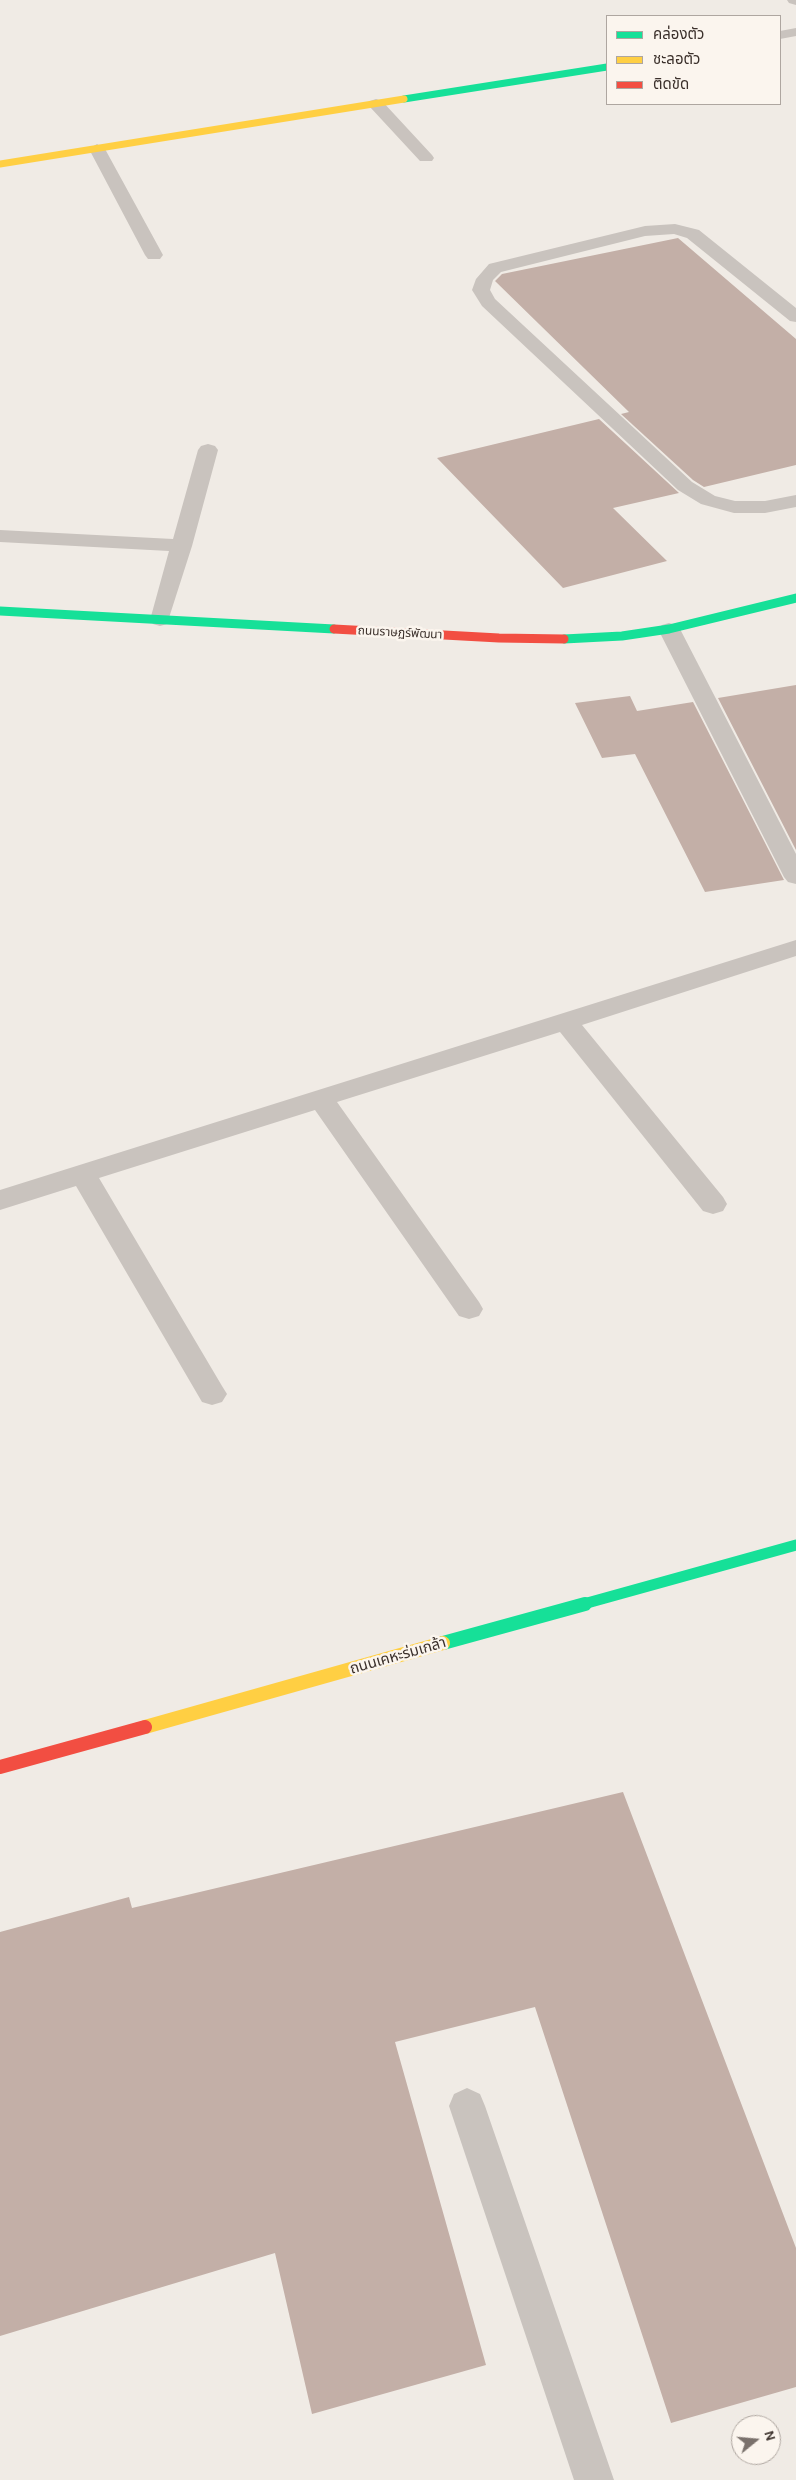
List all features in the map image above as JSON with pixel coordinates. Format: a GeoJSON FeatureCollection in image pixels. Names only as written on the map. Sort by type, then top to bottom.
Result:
{"type":"FeatureCollection","features":[{"type":"Feature","properties":{"kind":"street"},"geometry":{"type":"LineString","coordinates":[[781,35],[796,32]]}},
{"type":"Feature","properties":{"kind":"street"},"geometry":{"type":"LineString","coordinates":[[0,164],[606,67]]}},
{"type":"Feature","properties":{"kind":"street"},"geometry":{"type":"LineString","coordinates":[[376,104],[426,158]]}},
{"type":"Feature","properties":{"kind":"street"},"geometry":{"type":"LineString","coordinates":[[97,149],[154,255]]}},
{"type":"Feature","properties":{"kind":"street"},"geometry":{"type":"LineString","coordinates":[[796,317],[693,234],[675,230],[645,231],[495,268],[485,278],[481,290],[488,302],[685,486],[708,500],[734,507],[765,507],[796,501]]}},
{"type":"Feature","properties":{"kind":"street"},"geometry":{"type":"LineString","coordinates":[[160,620],[208,450]]}},
{"type":"Feature","properties":{"kind":"street"},"geometry":{"type":"LineString","coordinates":[[0,536],[182,546]]}},
{"type":"Feature","properties":{"kind":"street","name":"ถนนราษฏร์พัฒนา"},"geometry":{"type":"LineString","coordinates":[[0,611],[508,638],[570,639],[622,636],[669,629],[796,598]]}},
{"type":"Feature","properties":{"kind":"street"},"geometry":{"type":"LineString","coordinates":[[669,629],[796,877]]}},
{"type":"Feature","properties":{"kind":"street"},"geometry":{"type":"LineString","coordinates":[[0,1200],[796,948]]}},
{"type":"Feature","properties":{"kind":"street"},"geometry":{"type":"LineString","coordinates":[[565,1021],[713,1204]]}},
{"type":"Feature","properties":{"kind":"street"},"geometry":{"type":"LineString","coordinates":[[321,1099],[469,1309]]}},
{"type":"Feature","properties":{"kind":"street"},"geometry":{"type":"LineString","coordinates":[[83,1174],[212,1394]]}},
{"type":"Feature","properties":{"kind":"street","name":"ถนนเคหะร่มเกล้า"},"geometry":{"type":"LineString","coordinates":[[0,1767],[796,1545]]}},
{"type":"Feature","properties":{"kind":"street"},"geometry":{"type":"LineString","coordinates":[[467,2106],[594,2480]]}},
{"type":"Feature","properties":{"kind":"building"},"geometry":{"type":"Polygon","coordinates":[[[678,238],[796,339],[796,465],[704,487],[693,480],[621,414],[629,412],[495,281],[502,274],[678,238]]]}},
{"type":"Feature","properties":{"kind":"building"},"geometry":{"type":"Polygon","coordinates":[[[599,419],[679,493],[613,508],[667,561],[563,588],[437,458],[599,419]]]}},
{"type":"Feature","properties":{"kind":"building"},"geometry":{"type":"Polygon","coordinates":[[[796,685],[796,850],[718,698],[796,685]]]}},
{"type":"Feature","properties":{"kind":"building"},"geometry":{"type":"Polygon","coordinates":[[[630,696],[637,711],[693,702],[784,880],[705,892],[635,754],[602,758],[575,703],[630,696]]]}},
{"type":"Feature","properties":{"kind":"building"},"geometry":{"type":"Polygon","coordinates":[[[623,1792],[796,2248],[796,2387],[671,2423],[535,2007],[395,2042],[486,2365],[312,2414],[275,2253],[0,2336],[0,1932],[129,1897],[132,1908],[623,1792]]]}},
{"type":"Feature","properties":{"kind":"traffic: fast"},"geometry":{"type":"LineString","coordinates":[[404,99],[606,67]]}},
{"type":"Feature","properties":{"kind":"traffic: fast"},"geometry":{"type":"LineString","coordinates":[[564,639],[622,636],[669,629],[796,598]]}},
{"type":"Feature","properties":{"kind":"traffic: fast"},"geometry":{"type":"LineString","coordinates":[[0,611],[334,629]]}},
{"type":"Feature","properties":{"kind":"traffic: fast"},"geometry":{"type":"LineString","coordinates":[[443,1643],[796,1545]]}},
{"type":"Feature","properties":{"kind":"traffic: slow"},"geometry":{"type":"LineString","coordinates":[[0,164],[404,99]]}},
{"type":"Feature","properties":{"kind":"traffic: slow"},"geometry":{"type":"LineString","coordinates":[[145,1727],[443,1643]]}},
{"type":"Feature","properties":{"kind":"traffic: jam"},"geometry":{"type":"LineString","coordinates":[[334,629],[499,638],[564,639]]}},
{"type":"Feature","properties":{"kind":"traffic: jam"},"geometry":{"type":"LineString","coordinates":[[0,1767],[145,1727]]}}]}
